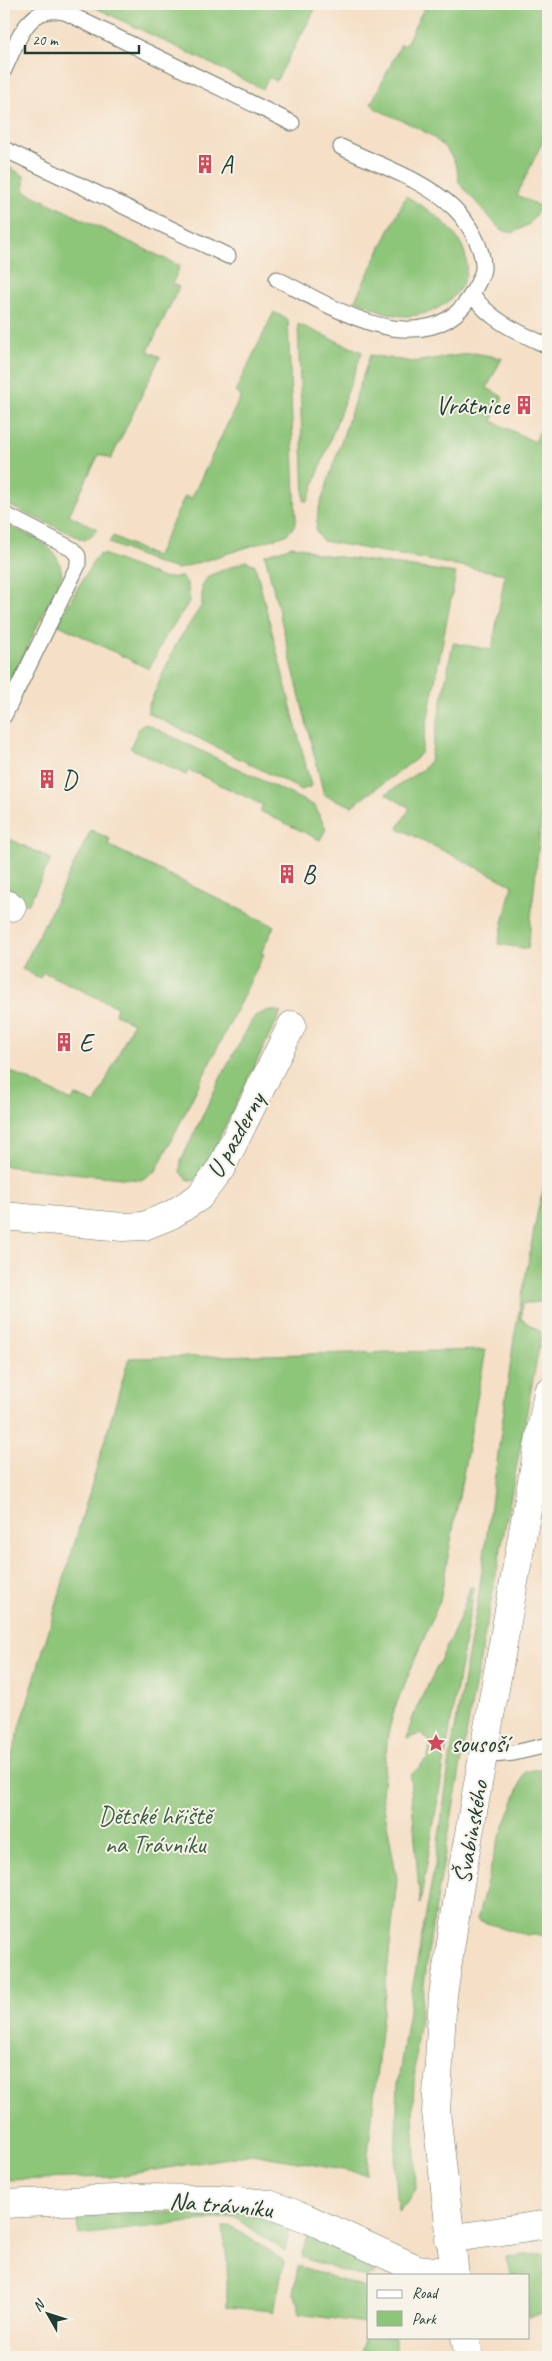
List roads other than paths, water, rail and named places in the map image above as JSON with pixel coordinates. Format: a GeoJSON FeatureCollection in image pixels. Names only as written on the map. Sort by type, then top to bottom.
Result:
{"type":"FeatureCollection","features":[{"type":"Feature","properties":{"kind":"street","name":"U pazderny"},"geometry":{"type":"LineString","coordinates":[[4,1216],[123,1227],[144,1226],[171,1215],[199,1197],[221,1168],[292,1025]]}},
{"type":"Feature","properties":{"kind":"street","name":"Švabinského"},"geometry":{"type":"LineString","coordinates":[[455,2274],[449,2239],[436,2112],[443,1995],[483,1756],[548,1392]]}},
{"type":"Feature","properties":{"kind":"street","name":"Na trávníku"},"geometry":{"type":"LineString","coordinates":[[4,2204],[136,2198],[220,2199],[268,2204],[299,2215],[417,2269],[455,2274]]}},
{"type":"Feature","properties":{"kind":"street"},"geometry":{"type":"LineString","coordinates":[[449,2239],[548,2224]]}},
{"type":"Feature","properties":{"kind":"street"},"geometry":{"type":"LineString","coordinates":[[465,2338],[469,2357]]}},
{"type":"Feature","properties":{"kind":"lane"},"geometry":{"type":"LineString","coordinates":[[4,70],[28,22],[38,12],[52,8],[292,123]]}},
{"type":"Feature","properties":{"kind":"lane"},"geometry":{"type":"LineString","coordinates":[[277,279],[349,314],[392,328],[430,327],[442,323],[462,310],[472,294],[483,269],[473,235],[461,217],[433,193],[341,147]]}},
{"type":"Feature","properties":{"kind":"lane"},"geometry":{"type":"LineString","coordinates":[[4,148],[228,256]]}},
{"type":"Feature","properties":{"kind":"lane"},"geometry":{"type":"LineString","coordinates":[[472,294],[481,308],[494,318],[548,346]]}},
{"type":"Feature","properties":{"kind":"lane"},"geometry":{"type":"LineString","coordinates":[[4,514],[72,549],[78,556],[78,565],[4,716]]}},
{"type":"Feature","properties":{"kind":"lane"},"geometry":{"type":"LineString","coordinates":[[483,1756],[548,1745]]}},
{"type":"Feature","properties":{"kind":"place","name":"A"},"geometry":{"type":"Point","coordinates":[205,164]}},
{"type":"Feature","properties":{"kind":"place","name":"Vrátnice"},"geometry":{"type":"Point","coordinates":[524,405]}},
{"type":"Feature","properties":{"kind":"place","name":"D"},"geometry":{"type":"Point","coordinates":[47,779]}},
{"type":"Feature","properties":{"kind":"place","name":"B"},"geometry":{"type":"Point","coordinates":[287,874]}},
{"type":"Feature","properties":{"kind":"place","name":"E"},"geometry":{"type":"Point","coordinates":[64,1042]}},
{"type":"Feature","properties":{"kind":"place","name":"sousoší"},"geometry":{"type":"Point","coordinates":[436,1743]}},
{"type":"Feature","properties":{"kind":"park label","name":"Dětské hřiště na Trávníku"},"geometry":{"type":"Point","coordinates":[155,1830]}}]}
